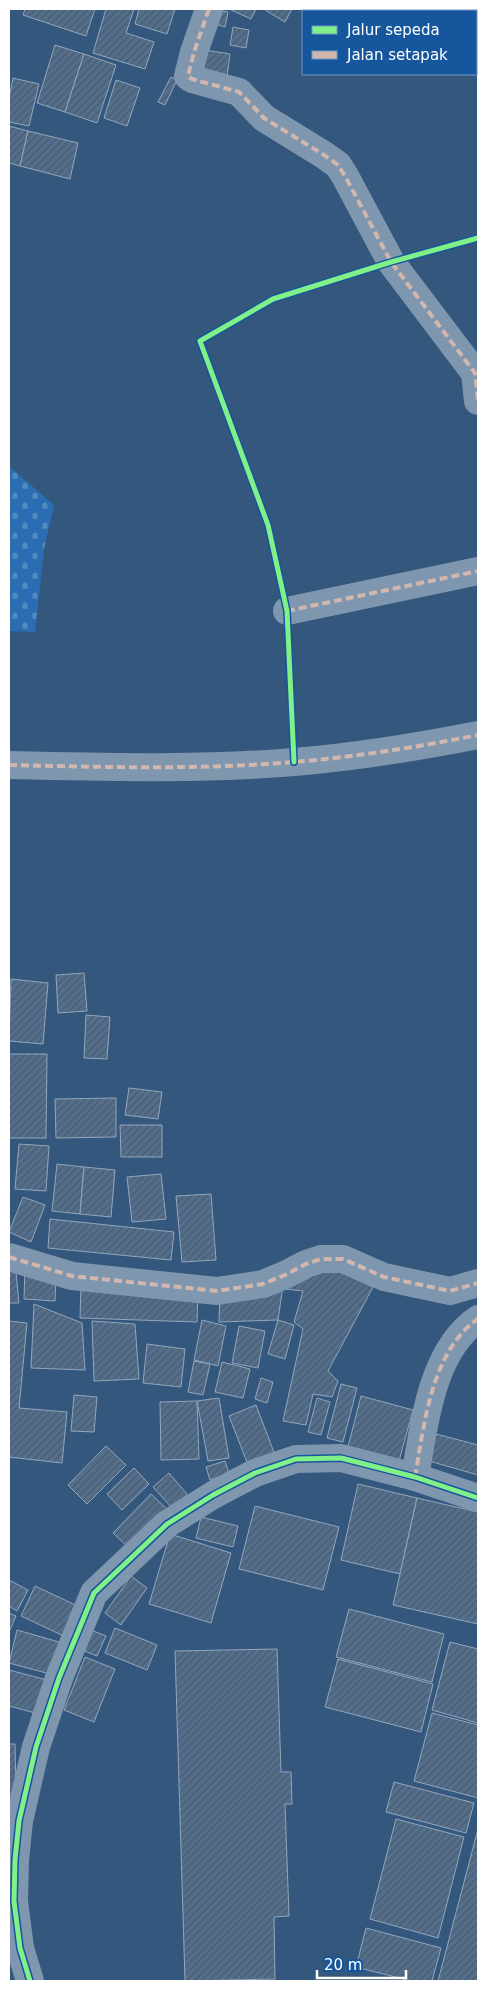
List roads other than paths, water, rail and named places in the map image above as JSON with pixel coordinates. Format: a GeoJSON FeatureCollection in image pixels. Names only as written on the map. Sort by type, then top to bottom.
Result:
{"type":"FeatureCollection","features":[{"type":"Feature","properties":{"kind":"street"},"geometry":{"type":"LineString","coordinates":[[209,9],[188,76],[192,79],[239,92],[264,118],[324,155],[338,166],[346,176],[391,262],[477,373],[478,401]]}},
{"type":"Feature","properties":{"kind":"street"},"geometry":{"type":"LineString","coordinates":[[287,611],[478,571]]}},
{"type":"Feature","properties":{"kind":"street"},"geometry":{"type":"LineString","coordinates":[[9,765],[166,768],[294,762],[412,748],[478,735]]}},
{"type":"Feature","properties":{"kind":"street"},"geometry":{"type":"LineString","coordinates":[[9,1257],[72,1276],[217,1291],[263,1284],[321,1259],[343,1258],[384,1276],[450,1291],[478,1283]]}},
{"type":"Feature","properties":{"kind":"street"},"geometry":{"type":"LineString","coordinates":[[415,1477],[429,1399],[448,1353],[467,1326],[478,1319]]}},
{"type":"Feature","properties":{"kind":"street"},"geometry":{"type":"LineString","coordinates":[[30,1981],[20,1948],[14,1901],[12,1860],[36,1747],[59,1678],[94,1593],[167,1524],[213,1495],[255,1473],[296,1459],[341,1458],[415,1477],[478,1498]]}}]}
